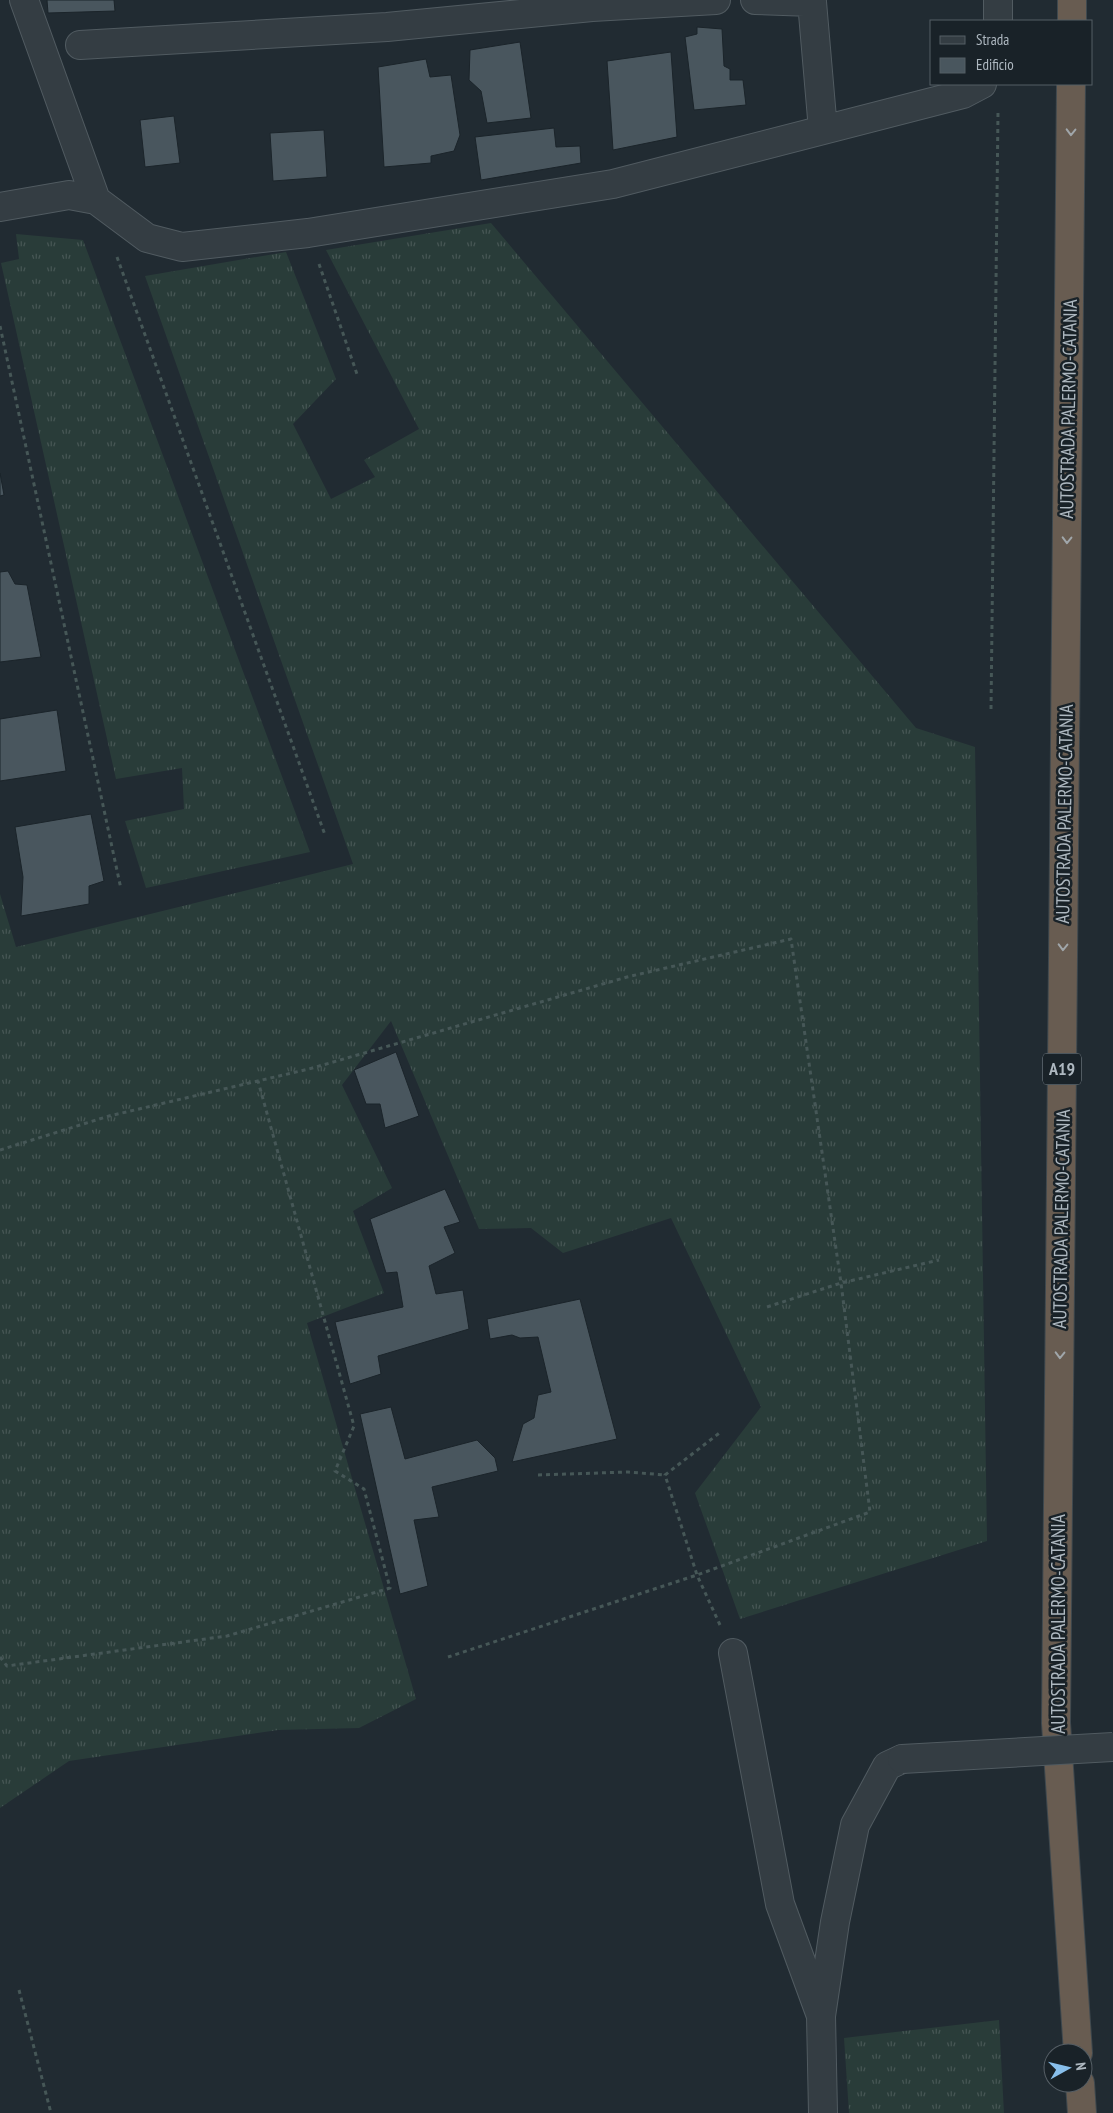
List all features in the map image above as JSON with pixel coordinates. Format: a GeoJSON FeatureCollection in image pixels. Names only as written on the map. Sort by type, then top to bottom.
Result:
{"type":"FeatureCollection","features":[{"type":"Feature","properties":{"kind":"highway"},"geometry":{"type":"LineString","coordinates":[[1072,0],[1072,20]]}},
{"type":"Feature","properties":{"kind":"highway","name":"AUTOSTRADA PALERMO-CATANIA"},"geometry":{"type":"LineString","coordinates":[[1071,85],[1056,1723],[1077,2043]]}},
{"type":"Feature","properties":{"kind":"highway"},"geometry":{"type":"LineString","coordinates":[[1081,2093],[1082,2113]]}},
{"type":"Feature","properties":{"kind":"street"},"geometry":{"type":"LineString","coordinates":[[24,0],[96,200]]}},
{"type":"Feature","properties":{"kind":"street"},"geometry":{"type":"LineString","coordinates":[[80,46],[387,27],[592,7],[716,0]]}},
{"type":"Feature","properties":{"kind":"street"},"geometry":{"type":"LineString","coordinates":[[755,0],[812,2],[822,130]]}},
{"type":"Feature","properties":{"kind":"street"},"geometry":{"type":"LineString","coordinates":[[998,0],[998,20]]}},
{"type":"Feature","properties":{"kind":"street"},"geometry":{"type":"LineString","coordinates":[[0,206],[69,195],[96,200],[147,238],[182,247],[308,233],[613,184],[962,94],[990,94]]}},
{"type":"Feature","properties":{"kind":"street"},"geometry":{"type":"LineString","coordinates":[[733,1652],[780,1904],[821,2016]]}},
{"type":"Feature","properties":{"kind":"street"},"geometry":{"type":"LineString","coordinates":[[823,2113],[821,2016],[835,1922],[855,1825],[887,1766],[902,1759],[1113,1747]]}},
{"type":"Feature","properties":{"kind":"path"},"geometry":{"type":"LineString","coordinates":[[990,94],[991,709]]}},
{"type":"Feature","properties":{"kind":"path"},"geometry":{"type":"LineString","coordinates":[[308,233],[358,377]]}},
{"type":"Feature","properties":{"kind":"path"},"geometry":{"type":"LineString","coordinates":[[116,256],[326,835]]}},
{"type":"Feature","properties":{"kind":"path"},"geometry":{"type":"LineString","coordinates":[[0,326],[121,889]]}},
{"type":"Feature","properties":{"kind":"path"},"geometry":{"type":"LineString","coordinates":[[0,1150],[109,1116],[309,1069],[627,977],[791,939],[841,1283],[870,1512],[697,1575],[448,1657]]}},
{"type":"Feature","properties":{"kind":"path"},"geometry":{"type":"LineString","coordinates":[[0,1657],[7,1666],[227,1636],[390,1588],[364,1489],[335,1471],[354,1426],[258,1081]]}},
{"type":"Feature","properties":{"kind":"path"},"geometry":{"type":"LineString","coordinates":[[767,1306],[841,1283],[939,1260]]}},
{"type":"Feature","properties":{"kind":"path"},"geometry":{"type":"LineString","coordinates":[[538,1475],[628,1472],[665,1475],[722,1431]]}},
{"type":"Feature","properties":{"kind":"path"},"geometry":{"type":"LineString","coordinates":[[665,1475],[697,1575],[733,1652]]}},
{"type":"Feature","properties":{"kind":"path"},"geometry":{"type":"LineString","coordinates":[[19,1990],[50,2113]]}},
{"type":"Feature","properties":{"kind":"green space"},"geometry":{"type":"Polygon","coordinates":[[[491,223],[916,728],[975,747],[987,1541],[740,1619],[695,1493],[761,1407],[671,1218],[563,1253],[531,1228],[479,1229],[391,1021],[342,1085],[392,1188],[353,1211],[384,1293],[307,1323],[416,1699],[359,1728],[278,1730],[69,1761],[0,1808],[0,894],[16,947],[353,864],[145,276],[286,252],[336,379],[293,424],[331,499],[375,477],[364,460],[419,429],[326,250],[491,223]]]}},
{"type":"Feature","properties":{"kind":"green space"},"geometry":{"type":"Polygon","coordinates":[[[16,234],[83,240],[310,852],[146,888],[125,821],[184,809],[182,768],[116,779],[1,263],[19,259],[16,234]]]}},
{"type":"Feature","properties":{"kind":"green space"},"geometry":{"type":"Polygon","coordinates":[[[999,2020],[1004,2113],[849,2113],[844,2038],[999,2020]]]}},
{"type":"Feature","properties":{"kind":"building"},"geometry":{"type":"Polygon","coordinates":[[[47,0],[114,0],[115,11],[48,13],[47,0]]]}},
{"type":"Feature","properties":{"kind":"building"},"geometry":{"type":"Polygon","coordinates":[[[697,27],[722,29],[724,66],[730,69],[730,80],[743,80],[746,105],[694,110],[685,37],[697,34],[697,27]]]}},
{"type":"Feature","properties":{"kind":"building"},"geometry":{"type":"Polygon","coordinates":[[[520,42],[531,118],[487,123],[481,91],[469,80],[470,50],[520,42]]]}},
{"type":"Feature","properties":{"kind":"building"},"geometry":{"type":"Polygon","coordinates":[[[671,52],[677,137],[613,150],[607,61],[671,52]]]}},
{"type":"Feature","properties":{"kind":"building"},"geometry":{"type":"Polygon","coordinates":[[[426,59],[430,77],[451,75],[460,135],[454,151],[431,156],[431,163],[384,167],[378,67],[426,59]]]}},
{"type":"Feature","properties":{"kind":"building"},"geometry":{"type":"Polygon","coordinates":[[[174,116],[180,163],[145,167],[140,120],[174,116]]]}},
{"type":"Feature","properties":{"kind":"building"},"geometry":{"type":"Polygon","coordinates":[[[554,128],[556,147],[580,146],[581,163],[481,180],[475,137],[554,128]]]}},
{"type":"Feature","properties":{"kind":"building"},"geometry":{"type":"Polygon","coordinates":[[[324,130],[327,177],[273,181],[270,133],[324,130]]]}},
{"type":"Feature","properties":{"kind":"building"},"geometry":{"type":"Polygon","coordinates":[[[0,473],[4,495],[0,496],[0,473]]]}},
{"type":"Feature","properties":{"kind":"building"},"geometry":{"type":"Polygon","coordinates":[[[8,571],[15,584],[27,585],[41,657],[0,662],[0,572],[8,571]]]}},
{"type":"Feature","properties":{"kind":"building"},"geometry":{"type":"Polygon","coordinates":[[[57,710],[66,771],[0,781],[0,719],[57,710]]]}},
{"type":"Feature","properties":{"kind":"building"},"geometry":{"type":"Polygon","coordinates":[[[91,814],[104,881],[89,886],[89,904],[21,916],[23,877],[15,827],[91,814]]]}},
{"type":"Feature","properties":{"kind":"building"},"geometry":{"type":"Polygon","coordinates":[[[396,1052],[419,1116],[385,1128],[380,1104],[366,1104],[354,1070],[396,1052]]]}},
{"type":"Feature","properties":{"kind":"building"},"geometry":{"type":"Polygon","coordinates":[[[445,1189],[460,1222],[444,1227],[455,1253],[429,1266],[436,1294],[463,1290],[469,1329],[378,1356],[381,1374],[350,1384],[335,1322],[403,1307],[397,1272],[386,1273],[370,1219],[445,1189]]]}},
{"type":"Feature","properties":{"kind":"building"},"geometry":{"type":"Polygon","coordinates":[[[580,1299],[617,1439],[512,1462],[523,1424],[534,1418],[538,1395],[551,1392],[538,1337],[520,1338],[512,1335],[490,1339],[487,1319],[580,1299]]]}},
{"type":"Feature","properties":{"kind":"building"},"geometry":{"type":"Polygon","coordinates":[[[391,1407],[405,1459],[477,1440],[495,1458],[498,1471],[432,1487],[439,1517],[414,1520],[428,1586],[400,1594],[360,1414],[391,1407]]]}}]}
